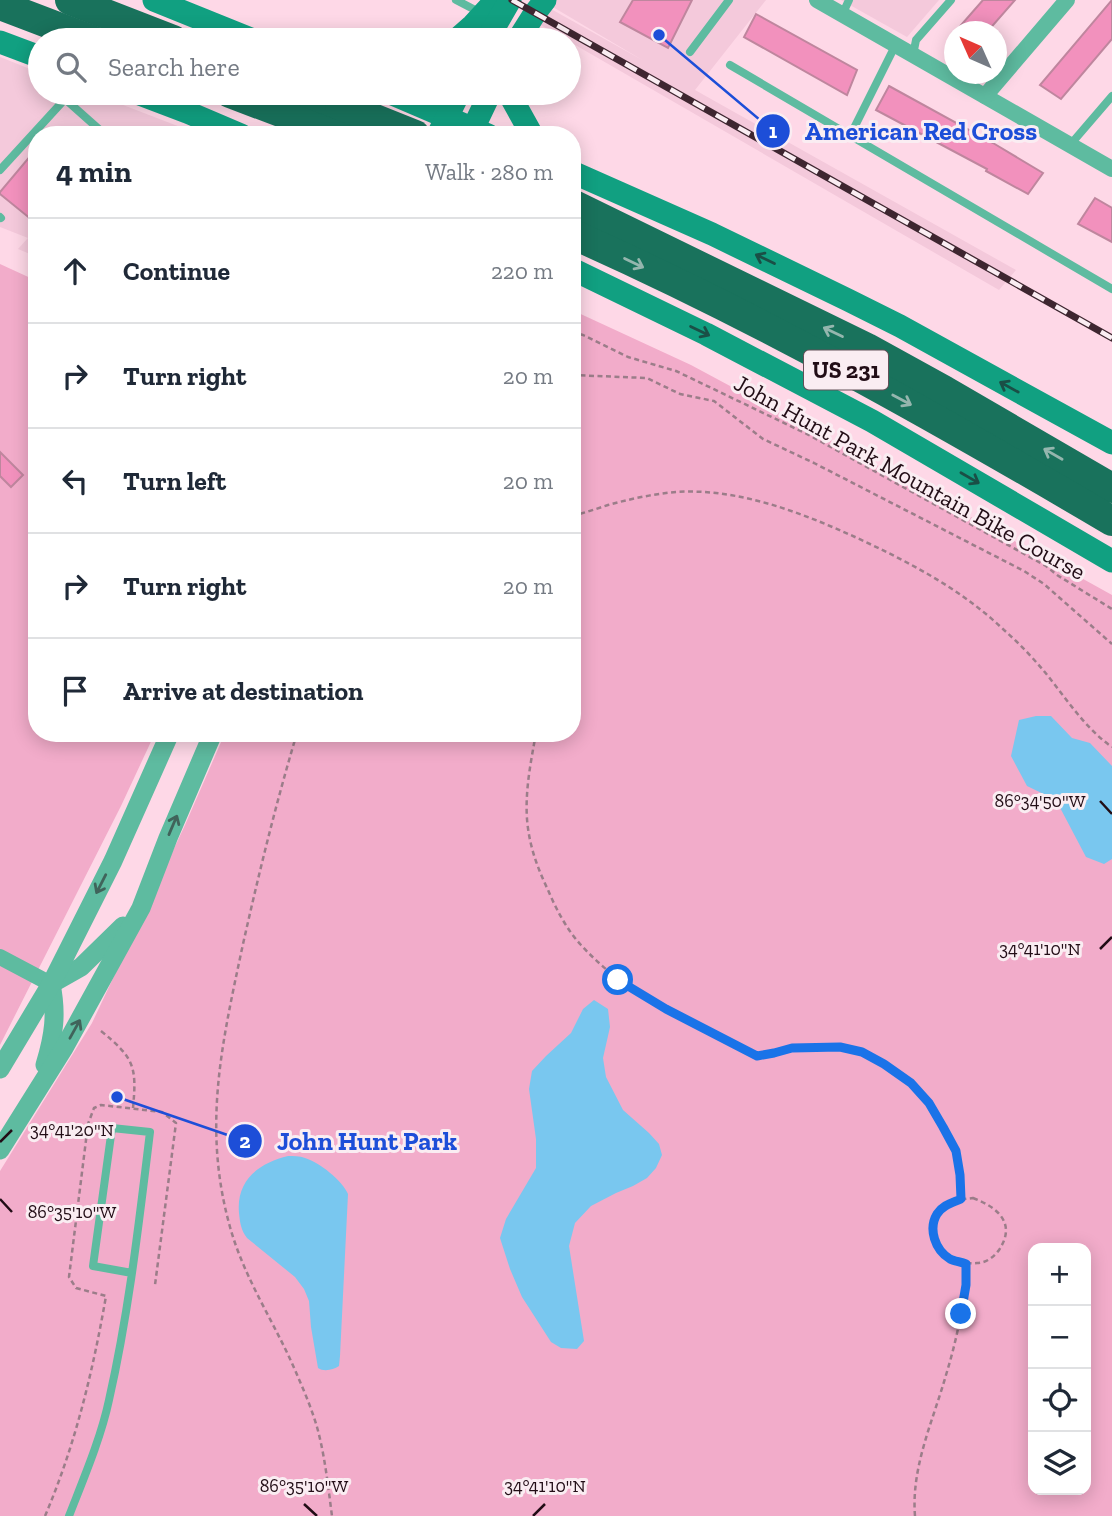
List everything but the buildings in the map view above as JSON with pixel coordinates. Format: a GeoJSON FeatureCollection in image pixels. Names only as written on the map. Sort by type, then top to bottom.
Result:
{"type":"FeatureCollection","features":[{"type":"Feature","properties":{"kind":"highway"},"geometry":{"type":"LineString","coordinates":[[70,0],[142,28]]}},
{"type":"Feature","properties":{"kind":"highway"},"geometry":{"type":"LineString","coordinates":[[0,5],[60,28]]}},
{"type":"Feature","properties":{"kind":"highway"},"geometry":{"type":"LineString","coordinates":[[273,105],[356,126]]}},
{"type":"Feature","properties":{"kind":"highway"},"geometry":{"type":"LineString","coordinates":[[320,105],[337,123]]}},
{"type":"Feature","properties":{"kind":"highway","name":"US 231"},"geometry":{"type":"LineString","coordinates":[[581,208],[867,348],[1112,488]]}},
{"type":"Feature","properties":{"kind":"highway","name":"US 231"},"geometry":{"type":"LineString","coordinates":[[581,238],[739,314],[922,411],[1112,521]]}},
{"type":"Feature","properties":{"kind":"main road"},"geometry":{"type":"LineString","coordinates":[[154,0],[223,28]]}},
{"type":"Feature","properties":{"kind":"main road"},"geometry":{"type":"LineString","coordinates":[[484,28],[510,0]]}},
{"type":"Feature","properties":{"kind":"main road"},"geometry":{"type":"LineString","coordinates":[[494,28],[510,0]]}},
{"type":"Feature","properties":{"kind":"main road"},"geometry":{"type":"LineString","coordinates":[[526,28],[545,0]]}},
{"type":"Feature","properties":{"kind":"main road"},"geometry":{"type":"LineString","coordinates":[[468,28],[489,7]]}},
{"type":"Feature","properties":{"kind":"main road"},"geometry":{"type":"LineString","coordinates":[[0,42],[28,52]]}},
{"type":"Feature","properties":{"kind":"main road"},"geometry":{"type":"LineString","coordinates":[[170,105],[221,126]]}},
{"type":"Feature","properties":{"kind":"main road"},"geometry":{"type":"LineString","coordinates":[[389,105],[394,120],[392,126]]}},
{"type":"Feature","properties":{"kind":"main road"},"geometry":{"type":"LineString","coordinates":[[419,105],[443,125],[453,105]]}},
{"type":"Feature","properties":{"kind":"main road"},"geometry":{"type":"LineString","coordinates":[[479,126],[486,105]]}},
{"type":"Feature","properties":{"kind":"main road"},"geometry":{"type":"LineString","coordinates":[[515,105],[527,126]]}},
{"type":"Feature","properties":{"kind":"main road"},"geometry":{"type":"LineString","coordinates":[[581,176],[712,234],[900,326],[1112,443]]}},
{"type":"Feature","properties":{"kind":"main road"},"geometry":{"type":"LineString","coordinates":[[581,273],[706,334],[872,421],[1112,561]]}},
{"type":"Feature","properties":{"kind":"street"},"geometry":{"type":"LineString","coordinates":[[817,0],[846,7],[895,46],[1112,169]]}},
{"type":"Feature","properties":{"kind":"street"},"geometry":{"type":"LineString","coordinates":[[985,96],[1068,0]]}},
{"type":"Feature","properties":{"kind":"street"},"geometry":{"type":"LineString","coordinates":[[0,1069],[51,984],[113,862],[166,742]]}},
{"type":"Feature","properties":{"kind":"street"},"geometry":{"type":"LineString","coordinates":[[0,1150],[69,1038],[141,908],[209,742]]}},
{"type":"Feature","properties":{"kind":"street"},"geometry":{"type":"LineString","coordinates":[[51,984],[81,967],[141,908]]}},
{"type":"Feature","properties":{"kind":"street"},"geometry":{"type":"LineString","coordinates":[[0,957],[51,984]]}},
{"type":"Feature","properties":{"kind":"street"},"geometry":{"type":"LineString","coordinates":[[37,1091],[52,1041],[55,1020],[51,984]]}},
{"type":"Feature","properties":{"kind":"lane"},"geometry":{"type":"LineString","coordinates":[[456,0],[489,7]]}},
{"type":"Feature","properties":{"kind":"lane"},"geometry":{"type":"LineString","coordinates":[[690,52],[729,0]]}},
{"type":"Feature","properties":{"kind":"lane"},"geometry":{"type":"LineString","coordinates":[[913,55],[916,40],[951,0]]}},
{"type":"Feature","properties":{"kind":"lane"},"geometry":{"type":"LineString","coordinates":[[850,136],[895,46]]}},
{"type":"Feature","properties":{"kind":"lane"},"geometry":{"type":"LineString","coordinates":[[730,65],[1112,289]]}},
{"type":"Feature","properties":{"kind":"lane"},"geometry":{"type":"LineString","coordinates":[[1070,145],[1112,96]]}},
{"type":"Feature","properties":{"kind":"lane"},"geometry":{"type":"LineString","coordinates":[[39,126],[58,105]]}},
{"type":"Feature","properties":{"kind":"lane"},"geometry":{"type":"LineString","coordinates":[[75,105],[96,126]]}},
{"type":"Feature","properties":{"kind":"lane"},"geometry":{"type":"LineString","coordinates":[[0,170],[28,139]]}},
{"type":"Feature","properties":{"kind":"lane"},"geometry":{"type":"LineString","coordinates":[[69,1516],[109,1403],[132,1273],[150,1132],[112,1128],[93,1266],[132,1273]]}},
{"type":"Feature","properties":{"kind":"path","name":"John Hunt Park Mountain Bike Course"},"geometry":{"type":"LineString","coordinates":[[581,334],[628,357],[676,371],[809,435],[1046,566],[1112,609]]}},
{"type":"Feature","properties":{"kind":"path","name":"John Hunt Park Mountain Bike Course"},"geometry":{"type":"LineString","coordinates":[[581,375],[647,378],[680,394],[714,401],[763,439],[1024,571],[1044,584],[1112,644]]}},
{"type":"Feature","properties":{"kind":"path"},"geometry":{"type":"LineString","coordinates":[[581,513],[658,494],[705,492],[782,507],[828,525],[919,569],[974,605],[1020,645],[1095,734],[1112,747]]}},
{"type":"Feature","properties":{"kind":"path"},"geometry":{"type":"LineString","coordinates":[[295,742],[253,898],[230,1003],[218,1078],[216,1155],[230,1229],[243,1265],[276,1329],[317,1426],[332,1516]]}},
{"type":"Feature","properties":{"kind":"path"},"geometry":{"type":"LineString","coordinates":[[534,742],[528,779],[527,816],[530,841],[536,865],[553,901],[580,944],[618,980],[757,1056],[792,1048],[840,1047],[862,1052],[884,1064],[911,1083],[929,1103],[943,1127],[956,1151],[961,1199]]}},
{"type":"Feature","properties":{"kind":"path"},"geometry":{"type":"LineString","coordinates":[[101,1031],[119,1046],[135,1070],[133,1108]]}},
{"type":"Feature","properties":{"kind":"path"},"geometry":{"type":"LineString","coordinates":[[973,1198],[986,1203],[1001,1214],[1006,1227],[1004,1243],[995,1256],[982,1263],[966,1264],[949,1258],[937,1246],[932,1230],[936,1215],[947,1205],[961,1199],[973,1198]]}},
{"type":"Feature","properties":{"kind":"path"},"geometry":{"type":"LineString","coordinates":[[915,1516],[918,1468],[947,1374],[966,1285],[966,1264]]}},
{"type":"Feature","properties":{"kind":"shaded area"},"geometry":{"type":"Polygon","coordinates":[[[541,0],[766,0],[695,90],[1016,270],[999,290],[581,48],[581,28],[546,28],[539,24],[551,9],[644,61],[541,0]]]}},
{"type":"Feature","properties":{"kind":"shaded area"},"geometry":{"type":"Polygon","coordinates":[[[841,0],[939,0],[907,37],[841,0]]]}},
{"type":"Feature","properties":{"kind":"shaded area"},"geometry":{"type":"Polygon","coordinates":[[[0,57],[28,68],[28,105],[123,105],[178,126],[28,126],[28,238],[0,227],[0,57]]]}},
{"type":"Feature","properties":{"kind":"shaded area"},"geometry":{"type":"Polygon","coordinates":[[[28,238],[28,253],[18,249],[28,238]]]}},
{"type":"Feature","properties":{"kind":"shaded area"},"geometry":{"type":"Polygon","coordinates":[[[0,264],[28,277],[28,742],[151,742],[0,1045],[0,264]]]}},
{"type":"Feature","properties":{"kind":"shaded area"},"geometry":{"type":"Polygon","coordinates":[[[581,314],[691,365],[1112,595],[1112,1516],[0,1516],[0,1171],[92,1023],[221,742],[581,742],[581,314]]]}},
{"type":"Feature","properties":{"kind":"water"},"geometry":{"type":"Polygon","coordinates":[[[1051,716],[1072,738],[1090,743],[1112,766],[1112,859],[1104,864],[1086,857],[1056,800],[1027,786],[1011,756],[1019,720],[1051,716]]]}},
{"type":"Feature","properties":{"kind":"water"},"geometry":{"type":"Polygon","coordinates":[[[594,1000],[608,1009],[610,1027],[603,1058],[606,1077],[623,1110],[659,1144],[662,1155],[647,1178],[591,1206],[575,1223],[569,1246],[584,1341],[577,1349],[561,1348],[551,1342],[522,1297],[500,1238],[506,1219],[536,1168],[536,1139],[529,1089],[532,1071],[571,1033],[583,1009],[594,1000]]]}},
{"type":"Feature","properties":{"kind":"water"},"geometry":{"type":"Polygon","coordinates":[[[288,1156],[303,1157],[317,1163],[336,1178],[348,1194],[339,1366],[334,1369],[318,1368],[309,1301],[304,1289],[295,1277],[247,1238],[240,1223],[239,1201],[246,1182],[259,1168],[288,1156]]]}},
{"type":"Feature","properties":{"kind":"railway"},"geometry":{"type":"LineString","coordinates":[[512,0],[562,28]]}},
{"type":"Feature","properties":{"kind":"railway"},"geometry":{"type":"LineString","coordinates":[[581,39],[1112,338]]}},
{"type":"Feature","properties":{"kind":"place","name":"American Red Cross"},"geometry":{"type":"Point","coordinates":[659,35]}},
{"type":"Feature","properties":{"kind":"place","name":"John Hunt Park"},"geometry":{"type":"Point","coordinates":[117,1097]}},
{"type":"Feature","properties":{"kind":"route"},"geometry":{"type":"LineString","coordinates":[[618,980],[666,1009],[757,1056],[792,1048],[840,1047],[862,1052],[911,1083],[929,1103],[956,1151],[961,1199],[947,1205],[936,1215],[932,1230],[937,1246],[949,1258],[966,1264],[961,1314]]}}]}
